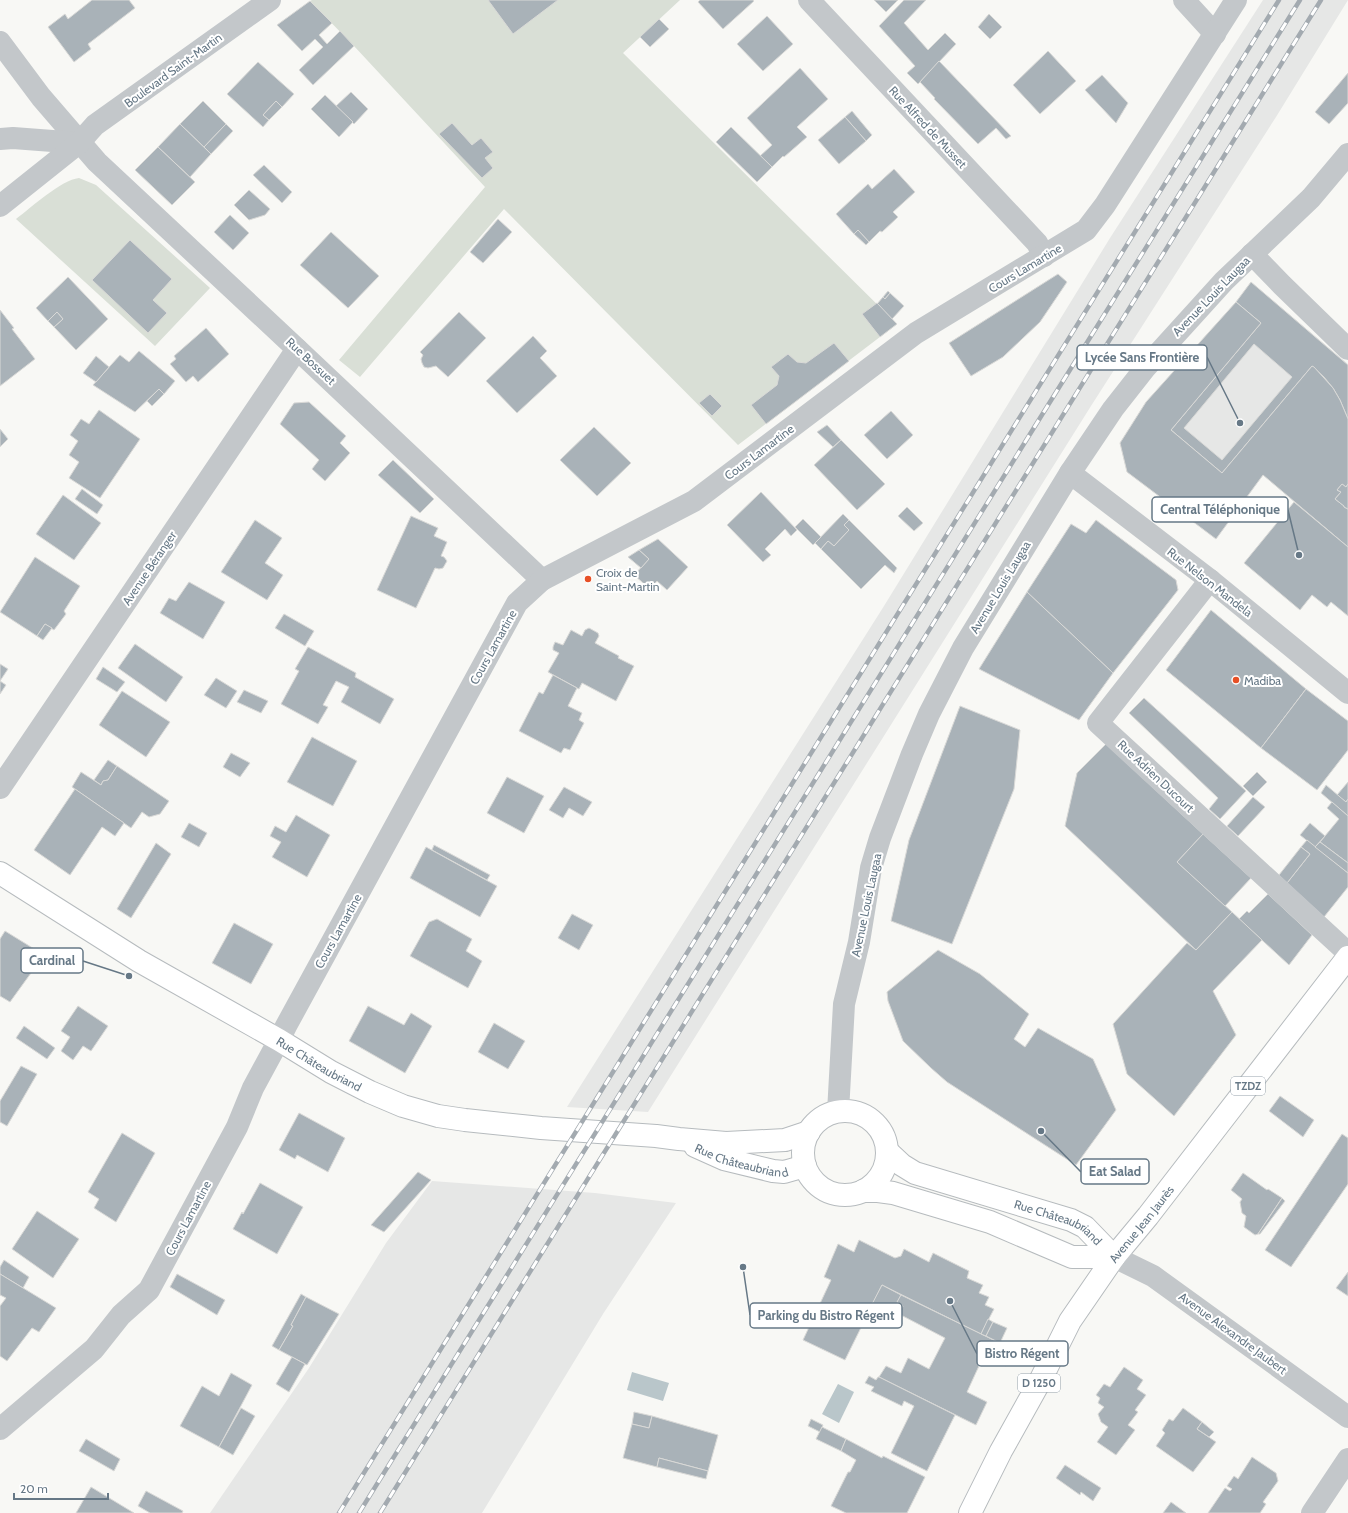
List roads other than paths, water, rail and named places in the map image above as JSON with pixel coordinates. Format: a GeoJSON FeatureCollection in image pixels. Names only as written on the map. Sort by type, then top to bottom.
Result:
{"type":"FeatureCollection","features":[{"type":"Feature","properties":{"kind":"main road","name":"Rue Châteaubriand"},"geometry":{"type":"LineString","coordinates":[[0,873],[139,961],[279,1040],[331,1072],[370,1092],[403,1106],[438,1116],[465,1120],[541,1128],[656,1136],[726,1143],[785,1140],[809,1132]]}},
{"type":"Feature","properties":{"kind":"main road","name":"Avenue Jean Jaurès"},"geometry":{"type":"LineString","coordinates":[[970,1513],[1001,1450],[1070,1321],[1114,1257],[1148,1216],[1348,957]]}},
{"type":"Feature","properties":{"kind":"main road"},"geometry":{"type":"LineString","coordinates":[[838,1112],[850,1112],[862,1115],[872,1121],[880,1130],[885,1140],[887,1151],[887,1165],[874,1184],[863,1191],[852,1195],[830,1192],[819,1186],[811,1177],[805,1166],[804,1148],[809,1132],[817,1122],[838,1112]]}},
{"type":"Feature","properties":{"kind":"main road","name":"Rue Châteaubriand"},"geometry":{"type":"LineString","coordinates":[[679,1139],[724,1159],[773,1171],[784,1172],[805,1166]]}},
{"type":"Feature","properties":{"kind":"main road","name":"Rue Châteaubriand"},"geometry":{"type":"LineString","coordinates":[[887,1151],[902,1165],[915,1173],[1056,1215],[1085,1227],[1114,1257]]}},
{"type":"Feature","properties":{"kind":"main road","name":"Rue Châteaubriand"},"geometry":{"type":"LineString","coordinates":[[863,1191],[893,1193],[990,1222],[1027,1236],[1072,1257],[1114,1257]]}},
{"type":"Feature","properties":{"kind":"street","name":"Boulevard Saint-Martin"},"geometry":{"type":"LineString","coordinates":[[0,206],[79,142],[95,125],[270,0]]}},
{"type":"Feature","properties":{"kind":"street","name":"Rue Alfred de Musset"},"geometry":{"type":"LineString","coordinates":[[809,0],[1037,243],[1044,256]]}},
{"type":"Feature","properties":{"kind":"street"},"geometry":{"type":"LineString","coordinates":[[1184,0],[1215,34]]}},
{"type":"Feature","properties":{"kind":"street","name":"Cours Lamartine"},"geometry":{"type":"LineString","coordinates":[[0,1429],[94,1349],[121,1315],[149,1290],[237,1127],[252,1088],[517,603],[542,580],[694,501],[916,333],[1086,230],[1105,205],[1236,0]]}},
{"type":"Feature","properties":{"kind":"street","name":"Rue Bossuet"},"geometry":{"type":"LineString","coordinates":[[0,42],[41,97],[97,162],[297,348],[542,580]]}},
{"type":"Feature","properties":{"kind":"street"},"geometry":{"type":"LineString","coordinates":[[0,139],[12,138],[79,142]]}},
{"type":"Feature","properties":{"kind":"street","name":"Avenue Louis Laugaa"},"geometry":{"type":"LineString","coordinates":[[838,1112],[844,1004],[859,942],[871,868],[880,838],[912,754],[948,675],[1070,473],[1113,409],[1146,367],[1224,280],[1311,198],[1348,154]]}},
{"type":"Feature","properties":{"kind":"street"},"geometry":{"type":"LineString","coordinates":[[1252,254],[1348,349]]}},
{"type":"Feature","properties":{"kind":"street","name":"Avenue Béranger"},"geometry":{"type":"LineString","coordinates":[[0,788],[297,348]]}},
{"type":"Feature","properties":{"kind":"street","name":"Rue Nelson Mandela"},"geometry":{"type":"LineString","coordinates":[[1070,473],[1210,580],[1348,693]]}},
{"type":"Feature","properties":{"kind":"street","name":"Rue Adrien Ducourt"},"geometry":{"type":"LineString","coordinates":[[1210,580],[1098,723],[1348,952]]}},
{"type":"Feature","properties":{"kind":"street","name":"Avenue Alexandre Jaubert"},"geometry":{"type":"LineString","coordinates":[[1114,1257],[1153,1276],[1348,1417]]}},
{"type":"Feature","properties":{"kind":"street"},"geometry":{"type":"LineString","coordinates":[[1312,1513],[1348,1459]]}},
{"type":"Feature","properties":{"kind":"railway"},"geometry":{"type":"LineString","coordinates":[[339,1513],[1279,0]]}},
{"type":"Feature","properties":{"kind":"railway"},"geometry":{"type":"LineString","coordinates":[[359,1513],[1300,0]]}},
{"type":"Feature","properties":{"kind":"railway"},"geometry":{"type":"LineString","coordinates":[[380,1513],[1321,0]]}},
{"type":"Feature","properties":{"kind":"place","name":"Lycée Sans Frontière"},"geometry":{"type":"Point","coordinates":[1240,423]}},
{"type":"Feature","properties":{"kind":"place","name":"Central Téléphonique"},"geometry":{"type":"Point","coordinates":[1299,555]}},
{"type":"Feature","properties":{"kind":"place","name":"Croix de Saint-Martin"},"geometry":{"type":"Point","coordinates":[588,579]}},
{"type":"Feature","properties":{"kind":"place","name":"Madiba"},"geometry":{"type":"Point","coordinates":[1236,680]}},
{"type":"Feature","properties":{"kind":"place","name":"Cardinal"},"geometry":{"type":"Point","coordinates":[129,976]}},
{"type":"Feature","properties":{"kind":"place","name":"Eat Salad"},"geometry":{"type":"Point","coordinates":[1041,1131]}},
{"type":"Feature","properties":{"kind":"place","name":"Parking du Bistro Régent"},"geometry":{"type":"Point","coordinates":[743,1267]}},
{"type":"Feature","properties":{"kind":"place","name":"Bistro Régent"},"geometry":{"type":"Point","coordinates":[950,1301]}}]}
